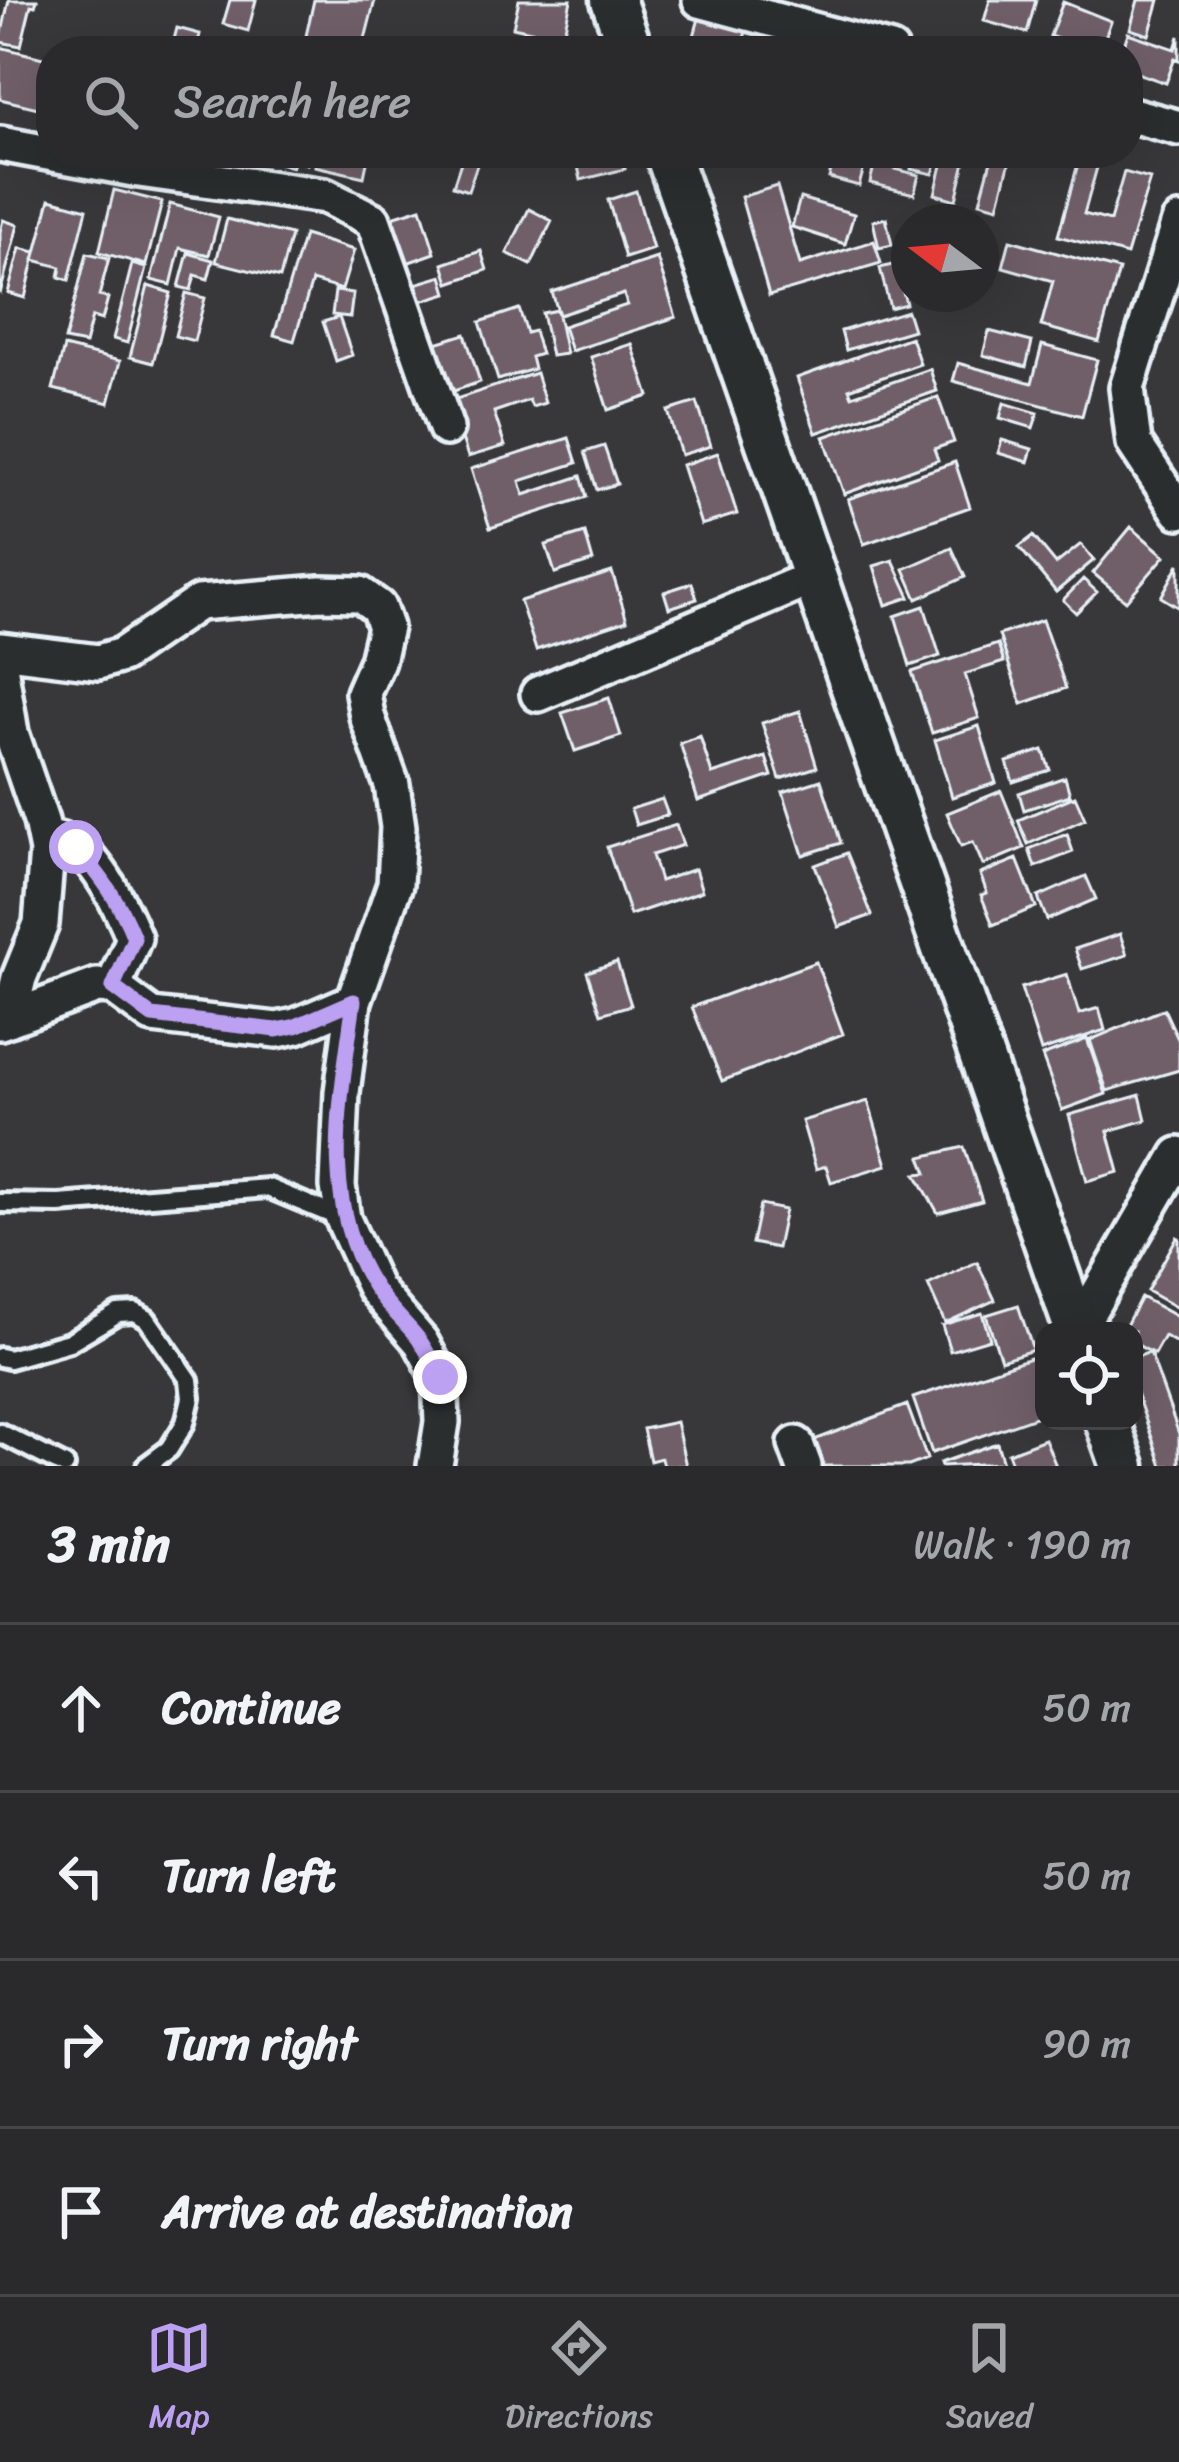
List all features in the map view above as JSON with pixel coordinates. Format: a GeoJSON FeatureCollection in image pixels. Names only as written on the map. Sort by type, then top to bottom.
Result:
{"type":"FeatureCollection","features":[{"type":"Feature","properties":{"kind":"street"},"geometry":{"type":"LineString","coordinates":[[613,0],[626,36]]}},
{"type":"Feature","properties":{"kind":"street"},"geometry":{"type":"LineString","coordinates":[[700,0],[835,36]]}},
{"type":"Feature","properties":{"kind":"street"},"geometry":{"type":"LineString","coordinates":[[1143,118],[1179,128]]}},
{"type":"Feature","properties":{"kind":"street"},"geometry":{"type":"LineString","coordinates":[[0,144],[36,151]]}},
{"type":"Feature","properties":{"kind":"street"},"geometry":{"type":"LineString","coordinates":[[128,168],[325,196],[373,220],[446,428]]}},
{"type":"Feature","properties":{"kind":"street"},"geometry":{"type":"LineString","coordinates":[[672,168],[1074,1322]]}},
{"type":"Feature","properties":{"kind":"street"},"geometry":{"type":"LineString","coordinates":[[1179,222],[1127,388],[1134,443],[1179,511]]}},
{"type":"Feature","properties":{"kind":"street"},"geometry":{"type":"LineString","coordinates":[[538,694],[817,576]]}},
{"type":"Feature","properties":{"kind":"street"},"geometry":{"type":"LineString","coordinates":[[0,650],[98,662],[122,656],[198,603],[321,592],[360,594],[378,607],[385,626],[363,693],[392,785],[398,827],[395,884],[354,1001],[338,1186],[344,1219],[375,1288],[421,1342],[440,1377],[442,1422],[435,1466]]}},
{"type":"Feature","properties":{"kind":"street"},"geometry":{"type":"LineString","coordinates":[[0,666],[10,733],[44,836],[46,890],[41,924],[4,1020]]}},
{"type":"Feature","properties":{"kind":"street"},"geometry":{"type":"LineString","coordinates":[[44,836],[76,847],[113,892],[126,918],[134,938],[113,987]]}},
{"type":"Feature","properties":{"kind":"street"},"geometry":{"type":"LineString","coordinates":[[4,1020],[98,986],[113,987],[152,1016],[277,1030],[354,1001]]}},
{"type":"Feature","properties":{"kind":"street"},"geometry":{"type":"LineString","coordinates":[[1082,1322],[1179,1155]]}},
{"type":"Feature","properties":{"kind":"street"},"geometry":{"type":"LineString","coordinates":[[1110,1430],[1123,1466]]}},
{"type":"Feature","properties":{"kind":"lane"},"geometry":{"type":"LineString","coordinates":[[0,1204],[268,1188],[344,1219]]}},
{"type":"Feature","properties":{"kind":"lane"},"geometry":{"type":"LineString","coordinates":[[0,1357],[10,1359],[69,1342],[118,1313],[135,1312],[147,1319],[189,1380],[191,1398],[185,1423],[169,1449],[146,1466]]}},
{"type":"Feature","properties":{"kind":"lane"},"geometry":{"type":"LineString","coordinates":[[0,1433],[65,1466]]}},
{"type":"Feature","properties":{"kind":"building"},"geometry":{"type":"Polygon","coordinates":[[[9,0],[37,0],[31,5],[21,46],[0,42],[9,0]]]}},
{"type":"Feature","properties":{"kind":"building"},"geometry":{"type":"Polygon","coordinates":[[[230,0],[256,0],[248,31],[223,24],[230,0]]]}},
{"type":"Feature","properties":{"kind":"building"},"geometry":{"type":"Polygon","coordinates":[[[314,0],[375,0],[366,36],[306,36],[314,0]]]}},
{"type":"Feature","properties":{"kind":"building"},"geometry":{"type":"Polygon","coordinates":[[[519,0],[571,0],[563,36],[513,27],[519,0]]]}},
{"type":"Feature","properties":{"kind":"building"},"geometry":{"type":"Polygon","coordinates":[[[990,0],[1036,0],[1027,33],[984,21],[990,0]]]}},
{"type":"Feature","properties":{"kind":"building"},"geometry":{"type":"Polygon","coordinates":[[[1138,0],[1159,0],[1149,35],[1130,29],[1138,0]]]}},
{"type":"Feature","properties":{"kind":"building"},"geometry":{"type":"Polygon","coordinates":[[[1063,2],[1111,21],[1106,36],[1050,36],[1063,2]]]}},
{"type":"Feature","properties":{"kind":"building"},"geometry":{"type":"Polygon","coordinates":[[[701,11],[748,23],[745,36],[694,36],[701,11]]]}},
{"type":"Feature","properties":{"kind":"building"},"geometry":{"type":"Polygon","coordinates":[[[177,28],[200,34],[200,36],[175,36],[177,28]]]}},
{"type":"Feature","properties":{"kind":"building"},"geometry":{"type":"Polygon","coordinates":[[[1179,36],[1179,60],[1175,58],[1166,83],[1143,75],[1143,38],[1175,49],[1179,36]]]}},
{"type":"Feature","properties":{"kind":"building"},"geometry":{"type":"Polygon","coordinates":[[[0,47],[36,56],[36,108],[0,99],[0,47]]]}},
{"type":"Feature","properties":{"kind":"building"},"geometry":{"type":"Polygon","coordinates":[[[324,168],[366,168],[364,177],[324,168]]]}},
{"type":"Feature","properties":{"kind":"building"},"geometry":{"type":"Polygon","coordinates":[[[459,168],[476,168],[468,191],[453,186],[459,168]]]}},
{"type":"Feature","properties":{"kind":"building"},"geometry":{"type":"Polygon","coordinates":[[[578,168],[625,168],[625,169],[581,180],[578,168]]]}},
{"type":"Feature","properties":{"kind":"building"},"geometry":{"type":"Polygon","coordinates":[[[832,168],[864,168],[859,186],[829,178],[832,168]]]}},
{"type":"Feature","properties":{"kind":"building"},"geometry":{"type":"Polygon","coordinates":[[[874,168],[919,175],[914,194],[870,183],[874,168]]]}},
{"type":"Feature","properties":{"kind":"building"},"geometry":{"type":"Polygon","coordinates":[[[941,168],[963,168],[956,200],[935,194],[941,168]]]}},
{"type":"Feature","properties":{"kind":"building"},"geometry":{"type":"Polygon","coordinates":[[[989,168],[1008,168],[999,204],[980,202],[989,168]]]}},
{"type":"Feature","properties":{"kind":"building"},"geometry":{"type":"Polygon","coordinates":[[[1077,168],[1097,168],[1084,214],[1110,221],[1124,172],[1150,179],[1127,255],[1058,236],[1077,168]]]}},
{"type":"Feature","properties":{"kind":"building"},"geometry":{"type":"Polygon","coordinates":[[[777,186],[800,264],[874,241],[881,263],[769,296],[741,197],[777,186]]]}},
{"type":"Feature","properties":{"kind":"building"},"geometry":{"type":"Polygon","coordinates":[[[114,190],[162,202],[146,265],[99,252],[114,190]]]}},
{"type":"Feature","properties":{"kind":"building"},"geometry":{"type":"Polygon","coordinates":[[[636,191],[653,249],[625,258],[608,200],[636,191]]]}},
{"type":"Feature","properties":{"kind":"building"},"geometry":{"type":"Polygon","coordinates":[[[800,198],[854,214],[845,244],[792,227],[800,198]]]}},
{"type":"Feature","properties":{"kind":"building"},"geometry":{"type":"Polygon","coordinates":[[[50,199],[87,209],[69,280],[59,277],[61,267],[34,260],[50,199]]]}},
{"type":"Feature","properties":{"kind":"building"},"geometry":{"type":"Polygon","coordinates":[[[170,204],[219,217],[209,255],[180,248],[171,285],[151,280],[170,204]]]}},
{"type":"Feature","properties":{"kind":"building"},"geometry":{"type":"Polygon","coordinates":[[[421,208],[435,253],[404,264],[389,218],[421,208]]]}},
{"type":"Feature","properties":{"kind":"building"},"geometry":{"type":"Polygon","coordinates":[[[529,209],[552,221],[531,265],[507,253],[529,209]]]}},
{"type":"Feature","properties":{"kind":"building"},"geometry":{"type":"Polygon","coordinates":[[[886,218],[891,245],[879,248],[873,221],[886,218]]]}},
{"type":"Feature","properties":{"kind":"building"},"geometry":{"type":"Polygon","coordinates":[[[227,219],[291,235],[280,278],[216,262],[227,219]]]}},
{"type":"Feature","properties":{"kind":"building"},"geometry":{"type":"Polygon","coordinates":[[[3,220],[18,225],[0,294],[0,232],[3,220]]]}},
{"type":"Feature","properties":{"kind":"building"},"geometry":{"type":"Polygon","coordinates":[[[304,235],[354,250],[342,290],[312,281],[294,341],[274,335],[304,235]]]}},
{"type":"Feature","properties":{"kind":"building"},"geometry":{"type":"Polygon","coordinates":[[[1010,240],[1119,270],[1099,342],[1041,326],[1053,281],[1003,267],[1010,240]]]}},
{"type":"Feature","properties":{"kind":"building"},"geometry":{"type":"Polygon","coordinates":[[[20,248],[36,252],[25,298],[8,293],[20,248]]]}},
{"type":"Feature","properties":{"kind":"building"},"geometry":{"type":"Polygon","coordinates":[[[481,251],[487,270],[449,283],[443,264],[481,251]]]}},
{"type":"Feature","properties":{"kind":"building"},"geometry":{"type":"Polygon","coordinates":[[[87,253],[109,258],[99,296],[108,298],[102,320],[92,317],[85,344],[65,340],[87,253]]]}},
{"type":"Feature","properties":{"kind":"building"},"geometry":{"type":"Polygon","coordinates":[[[188,253],[213,260],[208,279],[195,275],[191,290],[179,287],[188,253]]]}},
{"type":"Feature","properties":{"kind":"building"},"geometry":{"type":"Polygon","coordinates":[[[657,258],[676,317],[571,351],[563,326],[627,305],[624,294],[559,315],[552,292],[657,258]]]}},
{"type":"Feature","properties":{"kind":"building"},"geometry":{"type":"Polygon","coordinates":[[[132,264],[146,268],[127,343],[113,339],[132,264]]]}},
{"type":"Feature","properties":{"kind":"building"},"geometry":{"type":"Polygon","coordinates":[[[891,265],[891,308],[890,308],[880,268],[891,265]]]}},
{"type":"Feature","properties":{"kind":"building"},"geometry":{"type":"Polygon","coordinates":[[[442,276],[447,293],[418,302],[412,285],[442,276]]]}},
{"type":"Feature","properties":{"kind":"building"},"geometry":{"type":"Polygon","coordinates":[[[148,286],[171,293],[153,363],[130,357],[148,286]]]}},
{"type":"Feature","properties":{"kind":"building"},"geometry":{"type":"Polygon","coordinates":[[[335,291],[353,293],[350,317],[332,315],[335,291]]]}},
{"type":"Feature","properties":{"kind":"building"},"geometry":{"type":"Polygon","coordinates":[[[186,293],[205,298],[194,341],[175,336],[186,293]]]}},
{"type":"Feature","properties":{"kind":"building"},"geometry":{"type":"Polygon","coordinates":[[[519,309],[527,333],[534,331],[541,354],[531,357],[534,369],[498,380],[480,322],[519,309]]]}},
{"type":"Feature","properties":{"kind":"building"},"geometry":{"type":"Polygon","coordinates":[[[557,310],[566,354],[551,356],[542,313],[557,310]]]}},
{"type":"Feature","properties":{"kind":"building"},"geometry":{"type":"Polygon","coordinates":[[[904,312],[913,330],[846,350],[841,331],[904,312]]]}},
{"type":"Feature","properties":{"kind":"building"},"geometry":{"type":"Polygon","coordinates":[[[339,317],[352,355],[336,361],[323,322],[339,317]]]}},
{"type":"Feature","properties":{"kind":"building"},"geometry":{"type":"Polygon","coordinates":[[[989,331],[1032,342],[1026,367],[983,355],[989,331]]]}},
{"type":"Feature","properties":{"kind":"building"},"geometry":{"type":"Polygon","coordinates":[[[465,334],[480,382],[445,394],[429,345],[465,334]]]}},
{"type":"Feature","properties":{"kind":"building"},"geometry":{"type":"Polygon","coordinates":[[[911,337],[920,364],[849,389],[852,396],[930,369],[937,391],[816,433],[797,378],[911,337]]]}},
{"type":"Feature","properties":{"kind":"building"},"geometry":{"type":"Polygon","coordinates":[[[632,344],[649,396],[608,410],[591,357],[632,344]]]}},
{"type":"Feature","properties":{"kind":"building"},"geometry":{"type":"Polygon","coordinates":[[[1042,345],[1097,360],[1082,416],[953,381],[958,363],[1032,383],[1042,345]]]}},
{"type":"Feature","properties":{"kind":"building"},"geometry":{"type":"Polygon","coordinates":[[[64,347],[120,361],[109,403],[53,389],[64,347]]]}},
{"type":"Feature","properties":{"kind":"building"},"geometry":{"type":"Polygon","coordinates":[[[536,373],[545,403],[532,407],[529,400],[494,412],[505,446],[468,457],[450,401],[536,373]]]}},
{"type":"Feature","properties":{"kind":"building"},"geometry":{"type":"Polygon","coordinates":[[[938,397],[954,442],[934,449],[938,460],[844,494],[824,437],[938,397]]]}},
{"type":"Feature","properties":{"kind":"building"},"geometry":{"type":"Polygon","coordinates":[[[697,402],[711,446],[681,455],[668,411],[697,402]]]}},
{"type":"Feature","properties":{"kind":"building"},"geometry":{"type":"Polygon","coordinates":[[[1004,403],[1038,413],[1033,428],[1000,418],[1004,403]]]}},
{"type":"Feature","properties":{"kind":"building"},"geometry":{"type":"Polygon","coordinates":[[[569,438],[577,463],[520,481],[524,495],[581,476],[587,497],[490,528],[471,469],[569,438]]]}},
{"type":"Feature","properties":{"kind":"building"},"geometry":{"type":"Polygon","coordinates":[[[1002,440],[1032,449],[1028,462],[998,453],[1002,440]]]}},
{"type":"Feature","properties":{"kind":"building"},"geometry":{"type":"Polygon","coordinates":[[[604,446],[617,484],[597,490],[585,452],[604,446]]]}},
{"type":"Feature","properties":{"kind":"building"},"geometry":{"type":"Polygon","coordinates":[[[718,453],[737,514],[701,525],[682,465],[718,453]]]}},
{"type":"Feature","properties":{"kind":"building"},"geometry":{"type":"Polygon","coordinates":[[[955,462],[970,507],[864,544],[848,499],[955,462]]]}},
{"type":"Feature","properties":{"kind":"building"},"geometry":{"type":"Polygon","coordinates":[[[1131,527],[1165,556],[1126,601],[1093,573],[1131,527]]]}},
{"type":"Feature","properties":{"kind":"building"},"geometry":{"type":"Polygon","coordinates":[[[585,533],[593,561],[555,573],[546,545],[585,533]]]}},
{"type":"Feature","properties":{"kind":"building"},"geometry":{"type":"Polygon","coordinates":[[[1033,536],[1056,564],[1081,544],[1094,560],[1056,592],[1019,547],[1033,536]]]}},
{"type":"Feature","properties":{"kind":"building"},"geometry":{"type":"Polygon","coordinates":[[[952,548],[965,577],[917,599],[904,569],[952,548]]]}},
{"type":"Feature","properties":{"kind":"building"},"geometry":{"type":"Polygon","coordinates":[[[893,560],[910,597],[886,605],[874,566],[893,560]]]}},
{"type":"Feature","properties":{"kind":"building"},"geometry":{"type":"Polygon","coordinates":[[[1179,564],[1179,608],[1161,597],[1179,564]]]}},
{"type":"Feature","properties":{"kind":"building"},"geometry":{"type":"Polygon","coordinates":[[[612,572],[627,620],[536,650],[520,601],[612,572]]]}},
{"type":"Feature","properties":{"kind":"building"},"geometry":{"type":"Polygon","coordinates":[[[1083,579],[1097,592],[1076,613],[1063,600],[1083,579]]]}},
{"type":"Feature","properties":{"kind":"building"},"geometry":{"type":"Polygon","coordinates":[[[692,583],[697,599],[669,608],[664,592],[692,583]]]}},
{"type":"Feature","properties":{"kind":"building"},"geometry":{"type":"Polygon","coordinates":[[[924,606],[940,656],[910,666],[895,616],[924,606]]]}},
{"type":"Feature","properties":{"kind":"building"},"geometry":{"type":"Polygon","coordinates":[[[1042,620],[1066,688],[1022,704],[999,635],[1042,620]]]}},
{"type":"Feature","properties":{"kind":"building"},"geometry":{"type":"Polygon","coordinates":[[[998,644],[1004,662],[965,674],[979,718],[932,733],[912,672],[998,644]]]}},
{"type":"Feature","properties":{"kind":"building"},"geometry":{"type":"Polygon","coordinates":[[[609,698],[621,736],[575,751],[562,713],[609,698]]]}},
{"type":"Feature","properties":{"kind":"building"},"geometry":{"type":"Polygon","coordinates":[[[800,711],[817,767],[780,779],[762,723],[800,711]]]}},
{"type":"Feature","properties":{"kind":"building"},"geometry":{"type":"Polygon","coordinates":[[[979,726],[996,783],[952,797],[935,740],[979,726]]]}},
{"type":"Feature","properties":{"kind":"building"},"geometry":{"type":"Polygon","coordinates":[[[700,736],[712,774],[766,757],[772,776],[698,801],[680,743],[700,736]]]}},
{"type":"Feature","properties":{"kind":"building"},"geometry":{"type":"Polygon","coordinates":[[[1043,750],[1050,770],[1013,782],[1007,762],[1043,750]]]}},
{"type":"Feature","properties":{"kind":"building"},"geometry":{"type":"Polygon","coordinates":[[[1065,777],[1070,795],[1024,810],[1019,793],[1065,777]]]}},
{"type":"Feature","properties":{"kind":"building"},"geometry":{"type":"Polygon","coordinates":[[[821,780],[841,843],[803,855],[783,792],[821,780]]]}},
{"type":"Feature","properties":{"kind":"building"},"geometry":{"type":"Polygon","coordinates":[[[1001,791],[1024,848],[983,865],[973,842],[961,846],[947,813],[1001,791]]]}},
{"type":"Feature","properties":{"kind":"building"},"geometry":{"type":"Polygon","coordinates":[[[1075,796],[1085,819],[1028,844],[1018,820],[1075,796]]]}},
{"type":"Feature","properties":{"kind":"building"},"geometry":{"type":"Polygon","coordinates":[[[662,799],[668,815],[636,825],[631,809],[662,799]]]}},
{"type":"Feature","properties":{"kind":"building"},"geometry":{"type":"Polygon","coordinates":[[[676,825],[683,845],[652,855],[660,881],[695,869],[702,891],[630,915],[607,847],[676,825]]]}},
{"type":"Feature","properties":{"kind":"building"},"geometry":{"type":"Polygon","coordinates":[[[1067,834],[1073,852],[1035,867],[1029,849],[1067,834]]]}},
{"type":"Feature","properties":{"kind":"building"},"geometry":{"type":"Polygon","coordinates":[[[847,853],[872,915],[839,927],[815,865],[847,853]]]}},
{"type":"Feature","properties":{"kind":"building"},"geometry":{"type":"Polygon","coordinates":[[[1017,859],[1036,907],[993,925],[981,895],[987,893],[980,874],[1017,859]]]}},
{"type":"Feature","properties":{"kind":"building"},"geometry":{"type":"Polygon","coordinates":[[[1086,876],[1096,899],[1047,920],[1038,897],[1086,876]]]}},
{"type":"Feature","properties":{"kind":"building"},"geometry":{"type":"Polygon","coordinates":[[[1120,934],[1127,955],[1082,969],[1075,949],[1120,934]]]}},
{"type":"Feature","properties":{"kind":"building"},"geometry":{"type":"Polygon","coordinates":[[[617,962],[631,1005],[601,1014],[587,972],[617,962]]]}},
{"type":"Feature","properties":{"kind":"building"},"geometry":{"type":"Polygon","coordinates":[[[816,962],[843,1034],[722,1081],[692,1007],[816,962]]]}},
{"type":"Feature","properties":{"kind":"building"},"geometry":{"type":"Polygon","coordinates":[[[1067,974],[1079,1014],[1099,1008],[1105,1030],[1041,1051],[1021,988],[1067,974]]]}},
{"type":"Feature","properties":{"kind":"building"},"geometry":{"type":"Polygon","coordinates":[[[1164,1009],[1179,1041],[1179,1070],[1107,1091],[1090,1040],[1164,1009]]]}},
{"type":"Feature","properties":{"kind":"building"},"geometry":{"type":"Polygon","coordinates":[[[1087,1039],[1106,1094],[1062,1110],[1042,1056],[1087,1039]]]}},
{"type":"Feature","properties":{"kind":"building"},"geometry":{"type":"Polygon","coordinates":[[[1140,1095],[1146,1120],[1108,1131],[1119,1172],[1087,1181],[1069,1115],[1140,1095]]]}},
{"type":"Feature","properties":{"kind":"building"},"geometry":{"type":"Polygon","coordinates":[[[868,1101],[887,1165],[831,1182],[826,1166],[816,1169],[802,1121],[868,1101]]]}},
{"type":"Feature","properties":{"kind":"building"},"geometry":{"type":"Polygon","coordinates":[[[964,1147],[982,1201],[938,1213],[916,1174],[927,1173],[921,1157],[964,1147]]]}},
{"type":"Feature","properties":{"kind":"building"},"geometry":{"type":"Polygon","coordinates":[[[760,1205],[785,1210],[777,1248],[752,1243],[760,1205]]]}},
{"type":"Feature","properties":{"kind":"building"},"geometry":{"type":"Polygon","coordinates":[[[1179,1238],[1179,1309],[1147,1291],[1179,1238]]]}},
{"type":"Feature","properties":{"kind":"building"},"geometry":{"type":"Polygon","coordinates":[[[977,1262],[995,1300],[945,1323],[928,1285],[977,1262]]]}},
{"type":"Feature","properties":{"kind":"building"},"geometry":{"type":"Polygon","coordinates":[[[1141,1297],[1179,1318],[1179,1344],[1164,1336],[1154,1354],[1143,1348],[1143,1322],[1128,1322],[1141,1297]]]}},
{"type":"Feature","properties":{"kind":"building"},"geometry":{"type":"Polygon","coordinates":[[[1018,1305],[1033,1350],[1001,1360],[986,1315],[1018,1305]]]}},
{"type":"Feature","properties":{"kind":"building"},"geometry":{"type":"Polygon","coordinates":[[[982,1313],[990,1339],[950,1351],[942,1325],[982,1313]]]}},
{"type":"Feature","properties":{"kind":"building"},"geometry":{"type":"Polygon","coordinates":[[[1150,1352],[1179,1434],[1179,1466],[1162,1466],[1143,1412],[1143,1355],[1150,1352]]]}},
{"type":"Feature","properties":{"kind":"building"},"geometry":{"type":"Polygon","coordinates":[[[1035,1356],[1035,1417],[932,1453],[913,1398],[1035,1356]]]}},
{"type":"Feature","properties":{"kind":"building"},"geometry":{"type":"Polygon","coordinates":[[[907,1405],[927,1459],[909,1466],[824,1466],[814,1440],[907,1405]]]}},
{"type":"Feature","properties":{"kind":"building"},"geometry":{"type":"Polygon","coordinates":[[[676,1422],[686,1466],[663,1466],[661,1458],[650,1461],[643,1429],[676,1422]]]}},
{"type":"Feature","properties":{"kind":"building"},"geometry":{"type":"Polygon","coordinates":[[[1045,1439],[1056,1466],[1013,1466],[1008,1453],[1045,1439]]]}},
{"type":"Feature","properties":{"kind":"building"},"geometry":{"type":"Polygon","coordinates":[[[997,1443],[1003,1463],[941,1466],[940,1463],[997,1443]]]}},
{"type":"Feature","properties":{"kind":"route"},"geometry":{"type":"LineString","coordinates":[[76,847],[113,892],[126,918],[134,938],[113,987],[142,1011],[277,1030],[354,1001],[339,1157],[344,1219],[375,1288],[421,1342],[440,1377]]}}]}
